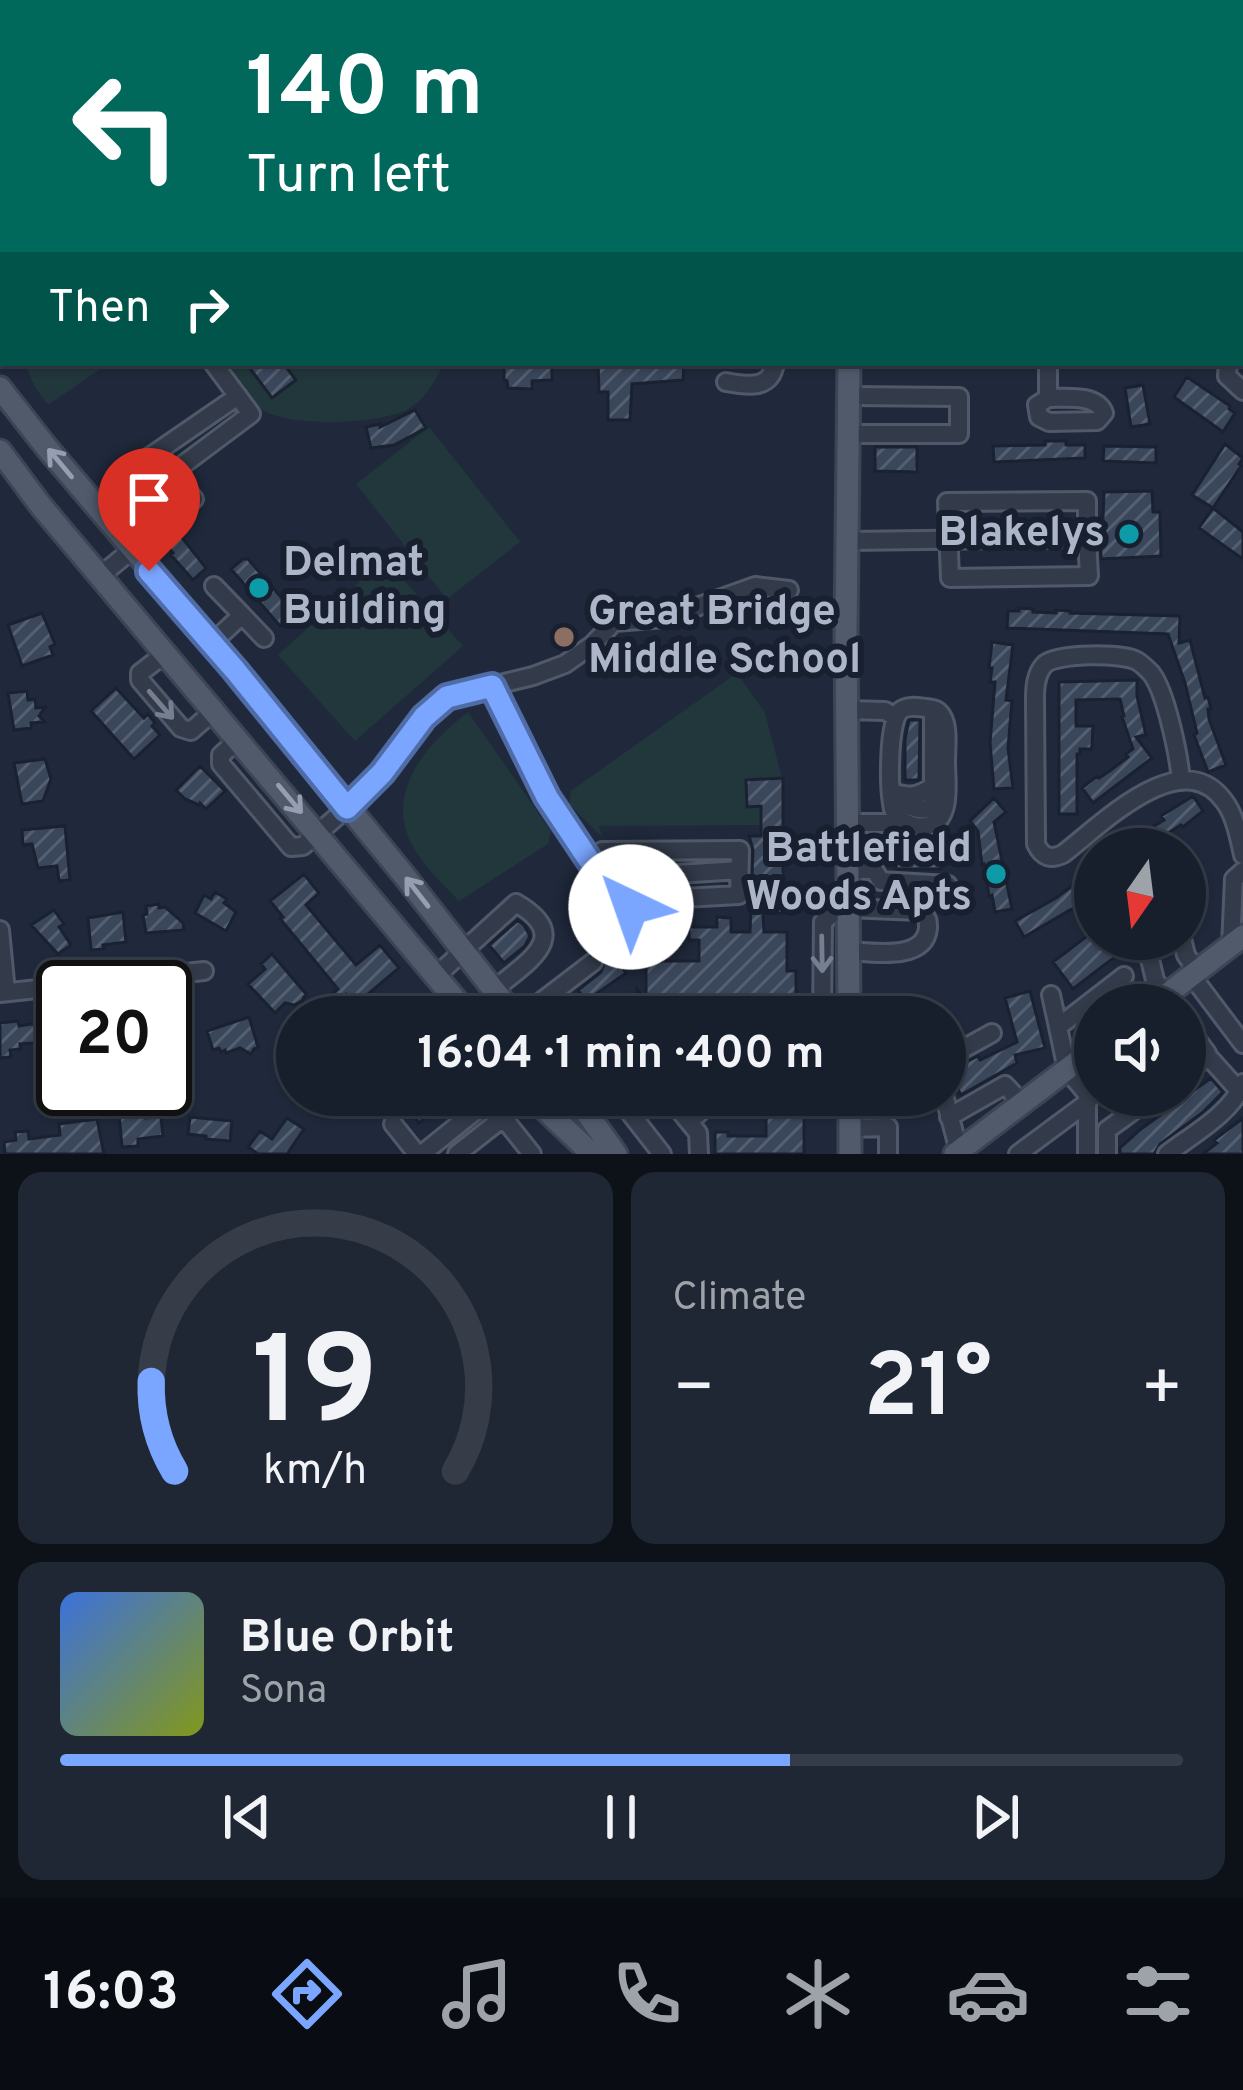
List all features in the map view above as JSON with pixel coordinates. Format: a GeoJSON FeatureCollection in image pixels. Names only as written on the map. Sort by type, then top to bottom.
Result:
{"type":"FeatureCollection","features":[{"type":"Feature","properties":{"kind":"main road"},"geometry":{"type":"LineString","coordinates":[[849,366],[849,996]]}},
{"type":"Feature","properties":{"kind":"main road"},"geometry":{"type":"LineString","coordinates":[[0,388],[499,996]]}},
{"type":"Feature","properties":{"kind":"main road"},"geometry":{"type":"LineString","coordinates":[[0,451],[453,996]]}},
{"type":"Feature","properties":{"kind":"main road"},"geometry":{"type":"LineString","coordinates":[[1180,984],[1237,941]]}},
{"type":"Feature","properties":{"kind":"main road"},"geometry":{"type":"LineString","coordinates":[[957,1152],[1074,1064]]}},
{"type":"Feature","properties":{"kind":"main road"},"geometry":{"type":"LineString","coordinates":[[549,1116],[580,1154]]}},
{"type":"Feature","properties":{"kind":"main road"},"geometry":{"type":"LineString","coordinates":[[553,1116],[592,1154]]}},
{"type":"Feature","properties":{"kind":"main road"},"geometry":{"type":"LineString","coordinates":[[589,1116],[616,1154]]}},
{"type":"Feature","properties":{"kind":"main road"},"geometry":{"type":"LineString","coordinates":[[849,1116],[850,1154]]}},
{"type":"Feature","properties":{"kind":"street"},"geometry":{"type":"LineString","coordinates":[[100,576],[194,499],[172,472],[251,414],[215,366]]}},
{"type":"Feature","properties":{"kind":"street"},"geometry":{"type":"LineString","coordinates":[[726,382],[758,386],[767,381],[775,366]]}},
{"type":"Feature","properties":{"kind":"street"},"geometry":{"type":"LineString","coordinates":[[1228,366],[1227,376],[1243,391]]}},
{"type":"Feature","properties":{"kind":"street"},"geometry":{"type":"LineString","coordinates":[[1047,369],[1048,398]]}},
{"type":"Feature","properties":{"kind":"street"},"geometry":{"type":"LineString","coordinates":[[849,434],[959,434],[959,397],[850,396]]}},
{"type":"Feature","properties":{"kind":"street"},"geometry":{"type":"LineString","coordinates":[[113,482],[238,397]]}},
{"type":"Feature","properties":{"kind":"street"},"geometry":{"type":"LineString","coordinates":[[1087,501],[1087,538],[1089,576],[950,578],[947,502],[1087,501]]}},
{"type":"Feature","properties":{"kind":"street"},"geometry":{"type":"LineString","coordinates":[[848,541],[1087,538]]}},
{"type":"Feature","properties":{"kind":"street"},"geometry":{"type":"LineString","coordinates":[[214,586],[264,638]]}},
{"type":"Feature","properties":{"kind":"street"},"geometry":{"type":"LineString","coordinates":[[318,832],[382,773],[424,717],[447,697],[565,664],[614,622],[666,618],[755,586],[789,590]]}},
{"type":"Feature","properties":{"kind":"street"},"geometry":{"type":"LineString","coordinates":[[212,643],[242,615]]}},
{"type":"Feature","properties":{"kind":"street"},"geometry":{"type":"LineString","coordinates":[[166,653],[140,673],[140,680],[182,728],[191,731],[215,710]]}},
{"type":"Feature","properties":{"kind":"street"},"geometry":{"type":"LineString","coordinates":[[1181,781],[1159,689],[1147,668],[1117,656],[1061,657],[1042,668],[1035,699],[1036,844],[1041,853],[1051,858],[1063,854],[1154,786],[1181,781],[1202,784],[1223,798],[1243,855]]}},
{"type":"Feature","properties":{"kind":"street"},"geometry":{"type":"LineString","coordinates":[[492,686],[547,797],[609,890],[670,940]]}},
{"type":"Feature","properties":{"kind":"street"},"geometry":{"type":"LineString","coordinates":[[909,707],[933,710],[945,723],[946,803],[934,824],[909,825],[893,810],[895,717],[909,707]]}},
{"type":"Feature","properties":{"kind":"street"},"geometry":{"type":"LineString","coordinates":[[846,710],[885,711],[895,717]]}},
{"type":"Feature","properties":{"kind":"street"},"geometry":{"type":"LineString","coordinates":[[891,792],[920,796],[933,787],[933,710]]}},
{"type":"Feature","properties":{"kind":"street"},"geometry":{"type":"LineString","coordinates":[[846,823],[900,819]]}},
{"type":"Feature","properties":{"kind":"street"},"geometry":{"type":"LineString","coordinates":[[589,859],[602,851],[740,850],[739,895],[645,900],[631,907]]}},
{"type":"Feature","properties":{"kind":"street"},"geometry":{"type":"LineString","coordinates":[[602,879],[739,870]]}},
{"type":"Feature","properties":{"kind":"street"},"geometry":{"type":"LineString","coordinates":[[846,870],[874,870],[881,881],[948,885]]}},
{"type":"Feature","properties":{"kind":"street"},"geometry":{"type":"LineString","coordinates":[[1237,941],[1234,879],[1243,871]]}},
{"type":"Feature","properties":{"kind":"street"},"geometry":{"type":"LineString","coordinates":[[436,976],[516,903],[544,927],[546,938],[541,950],[494,990]]}},
{"type":"Feature","properties":{"kind":"street"},"geometry":{"type":"LineString","coordinates":[[822,996],[823,922],[846,905],[908,908],[926,917],[927,935],[922,944],[908,951],[848,951]]}},
{"type":"Feature","properties":{"kind":"street"},"geometry":{"type":"LineString","coordinates":[[0,930],[3,992],[204,971]]}},
{"type":"Feature","properties":{"kind":"street"},"geometry":{"type":"LineString","coordinates":[[1188,960],[1243,1044]]}},
{"type":"Feature","properties":{"kind":"street"},"geometry":{"type":"LineString","coordinates":[[547,996],[593,962]]}},
{"type":"Feature","properties":{"kind":"street"},"geometry":{"type":"LineString","coordinates":[[1058,1027],[1124,976]]}},
{"type":"Feature","properties":{"kind":"street"},"geometry":{"type":"LineString","coordinates":[[1051,994],[1067,1070],[1074,1078]]}},
{"type":"Feature","properties":{"kind":"street"},"geometry":{"type":"LineString","coordinates":[[966,1047],[992,1033]]}},
{"type":"Feature","properties":{"kind":"street"},"geometry":{"type":"LineString","coordinates":[[1167,1154],[1225,1109],[1241,1088],[1207,1055]]}},
{"type":"Feature","properties":{"kind":"street"},"geometry":{"type":"LineString","coordinates":[[957,1152],[949,1117],[1005,1085],[1022,1103]]}},
{"type":"Feature","properties":{"kind":"street"},"geometry":{"type":"LineString","coordinates":[[1018,1154],[1074,1112]]}},
{"type":"Feature","properties":{"kind":"street"},"geometry":{"type":"LineString","coordinates":[[393,1124],[420,1154],[467,1116]]}},
{"type":"Feature","properties":{"kind":"street"},"geometry":{"type":"LineString","coordinates":[[632,1116],[662,1154]]}},
{"type":"Feature","properties":{"kind":"street"},"geometry":{"type":"LineString","coordinates":[[684,1116],[698,1133],[698,1154]]}},
{"type":"Feature","properties":{"kind":"street"},"geometry":{"type":"LineString","coordinates":[[689,1122],[696,1116]]}},
{"type":"Feature","properties":{"kind":"street"},"geometry":{"type":"LineString","coordinates":[[1087,1154],[1088,1116]]}},
{"type":"Feature","properties":{"kind":"street"},"geometry":{"type":"LineString","coordinates":[[1107,1154],[1108,1130],[1127,1116]]}},
{"type":"Feature","properties":{"kind":"street"},"geometry":{"type":"LineString","coordinates":[[457,1154],[480,1147],[503,1118],[532,1154]]}},
{"type":"Feature","properties":{"kind":"street"},"geometry":{"type":"LineString","coordinates":[[850,1127],[888,1127],[888,1154]]}},
{"type":"Feature","properties":{"kind":"green space"},"geometry":{"type":"Polygon","coordinates":[[[26,366],[105,366],[48,405],[26,366]]]}},
{"type":"Feature","properties":{"kind":"green space"},"geometry":{"type":"Polygon","coordinates":[[[228,366],[443,366],[416,404],[378,418],[292,419],[261,409],[228,366]]]}},
{"type":"Feature","properties":{"kind":"green space"},"geometry":{"type":"Polygon","coordinates":[[[429,427],[520,542],[447,599],[356,484],[429,427]]]}},
{"type":"Feature","properties":{"kind":"green space"},"geometry":{"type":"Polygon","coordinates":[[[385,559],[463,646],[355,741],[278,655],[385,559]]]}},
{"type":"Feature","properties":{"kind":"green space"},"geometry":{"type":"Polygon","coordinates":[[[737,673],[765,713],[783,782],[780,825],[599,826],[602,837],[569,804],[571,791],[737,673]]]}},
{"type":"Feature","properties":{"kind":"green space"},"geometry":{"type":"Polygon","coordinates":[[[468,712],[551,831],[548,844],[459,901],[410,841],[403,803],[426,752],[468,712]]]}},
{"type":"Feature","properties":{"kind":"building"},"geometry":{"type":"Polygon","coordinates":[[[248,366],[285,366],[296,380],[272,398],[248,366]]]}},
{"type":"Feature","properties":{"kind":"building"},"geometry":{"type":"Polygon","coordinates":[[[504,366],[552,366],[552,380],[532,381],[532,389],[508,388],[504,366]]]}},
{"type":"Feature","properties":{"kind":"building"},"geometry":{"type":"Polygon","coordinates":[[[598,366],[684,366],[683,380],[632,384],[630,420],[608,420],[608,392],[599,392],[598,366]]]}},
{"type":"Feature","properties":{"kind":"building"},"geometry":{"type":"Polygon","coordinates":[[[1187,377],[1235,413],[1223,432],[1174,397],[1187,377]]]}},
{"type":"Feature","properties":{"kind":"building"},"geometry":{"type":"Polygon","coordinates":[[[1143,385],[1150,424],[1131,427],[1125,388],[1143,385]]]}},
{"type":"Feature","properties":{"kind":"building"},"geometry":{"type":"Polygon","coordinates":[[[415,410],[426,428],[394,445],[371,448],[366,427],[380,427],[415,410]]]}},
{"type":"Feature","properties":{"kind":"building"},"geometry":{"type":"Polygon","coordinates":[[[1045,441],[1085,445],[1085,458],[994,462],[993,446],[1045,445],[1045,441]]]}},
{"type":"Feature","properties":{"kind":"building"},"geometry":{"type":"Polygon","coordinates":[[[1225,444],[1243,458],[1213,508],[1192,495],[1225,444]]]}},
{"type":"Feature","properties":{"kind":"building"},"geometry":{"type":"Polygon","coordinates":[[[1104,446],[1156,447],[1156,463],[1103,461],[1104,446]]]}},
{"type":"Feature","properties":{"kind":"building"},"geometry":{"type":"Polygon","coordinates":[[[875,447],[917,447],[917,472],[875,471],[875,447]]]}},
{"type":"Feature","properties":{"kind":"building","name":"Blakelys"},"geometry":{"type":"Polygon","coordinates":[[[1152,491],[1153,512],[1160,512],[1161,556],[1101,559],[1104,492],[1152,491]]]}},
{"type":"Feature","properties":{"kind":"building"},"geometry":{"type":"Polygon","coordinates":[[[1213,508],[1243,532],[1243,559],[1199,528],[1213,508]]]}},
{"type":"Feature","properties":{"kind":"building"},"geometry":{"type":"Polygon","coordinates":[[[180,535],[206,568],[193,580],[168,547],[180,535]]]}},
{"type":"Feature","properties":{"kind":"building","name":"Delmat Building"},"geometry":{"type":"Polygon","coordinates":[[[248,559],[293,611],[280,626],[231,569],[248,559]]]}},
{"type":"Feature","properties":{"kind":"building"},"geometry":{"type":"Polygon","coordinates":[[[1008,611],[1180,616],[1179,643],[1190,640],[1211,709],[1209,719],[1226,765],[1208,772],[1168,634],[1007,628],[1008,611]]]}},
{"type":"Feature","properties":{"kind":"building"},"geometry":{"type":"Polygon","coordinates":[[[42,613],[55,644],[50,647],[53,655],[22,666],[8,625],[42,613]]]}},
{"type":"Feature","properties":{"kind":"building"},"geometry":{"type":"Polygon","coordinates":[[[992,642],[1013,645],[1006,700],[1012,701],[1008,748],[1013,788],[994,789],[992,642]]]}},
{"type":"Feature","properties":{"kind":"building"},"geometry":{"type":"Polygon","coordinates":[[[1137,680],[1146,735],[1136,737],[1152,758],[1093,803],[1082,788],[1133,749],[1120,699],[1076,700],[1076,726],[1093,726],[1092,746],[1077,754],[1077,814],[1059,814],[1059,682],[1137,680]]]}},
{"type":"Feature","properties":{"kind":"building"},"geometry":{"type":"Polygon","coordinates":[[[116,688],[144,718],[148,714],[160,735],[134,759],[91,711],[116,688]]]}},
{"type":"Feature","properties":{"kind":"building"},"geometry":{"type":"Polygon","coordinates":[[[27,691],[36,708],[45,707],[39,716],[45,722],[14,730],[8,693],[27,691]]]}},
{"type":"Feature","properties":{"kind":"building"},"geometry":{"type":"Polygon","coordinates":[[[909,720],[920,720],[919,780],[905,780],[909,720]]]}},
{"type":"Feature","properties":{"kind":"building"},"geometry":{"type":"Polygon","coordinates":[[[45,759],[51,779],[43,801],[22,804],[14,763],[45,759]]]}},
{"type":"Feature","properties":{"kind":"building"},"geometry":{"type":"Polygon","coordinates":[[[200,766],[225,791],[206,809],[176,790],[200,766]]]}},
{"type":"Feature","properties":{"kind":"building"},"geometry":{"type":"Polygon","coordinates":[[[783,778],[783,913],[763,913],[764,932],[787,932],[787,971],[796,971],[796,996],[646,996],[646,961],[699,961],[699,940],[689,940],[689,927],[717,927],[717,917],[731,918],[731,932],[750,932],[753,850],[749,836],[761,836],[761,806],[747,807],[746,780],[783,778]]]}},
{"type":"Feature","properties":{"kind":"building"},"geometry":{"type":"Polygon","coordinates":[[[1193,796],[1203,811],[1183,827],[1151,828],[1164,820],[1161,816],[1193,796]]]}},
{"type":"Feature","properties":{"kind":"building","name":"Battlefield Woods Apts"},"geometry":{"type":"Polygon","coordinates":[[[994,798],[1006,812],[994,822],[1012,909],[995,912],[978,831],[970,821],[994,798]]]}},
{"type":"Feature","properties":{"kind":"building"},"geometry":{"type":"Polygon","coordinates":[[[65,826],[70,880],[59,881],[57,866],[38,868],[32,844],[23,845],[22,830],[65,826]]]}},
{"type":"Feature","properties":{"kind":"building"},"geometry":{"type":"Polygon","coordinates":[[[896,848],[938,850],[941,869],[896,869],[896,848]]]}},
{"type":"Feature","properties":{"kind":"building"},"geometry":{"type":"Polygon","coordinates":[[[304,874],[319,893],[306,905],[356,965],[380,945],[399,968],[366,996],[330,996],[338,989],[270,901],[304,874]]]}},
{"type":"Feature","properties":{"kind":"building"},"geometry":{"type":"Polygon","coordinates":[[[1074,885],[1074,907],[1024,937],[1015,921],[1074,885]]]}},
{"type":"Feature","properties":{"kind":"building"},"geometry":{"type":"Polygon","coordinates":[[[215,892],[236,912],[226,931],[195,913],[204,895],[211,899],[215,892]]]}},
{"type":"Feature","properties":{"kind":"building"},"geometry":{"type":"Polygon","coordinates":[[[159,904],[183,923],[184,930],[146,933],[146,906],[159,904]]]}},
{"type":"Feature","properties":{"kind":"building"},"geometry":{"type":"Polygon","coordinates":[[[54,910],[71,945],[58,954],[31,925],[54,910]]]}},
{"type":"Feature","properties":{"kind":"building"},"geometry":{"type":"Polygon","coordinates":[[[123,912],[126,942],[91,950],[88,918],[123,912]]]}},
{"type":"Feature","properties":{"kind":"building"},"geometry":{"type":"Polygon","coordinates":[[[518,920],[530,936],[504,963],[489,945],[518,920]]]}},
{"type":"Feature","properties":{"kind":"building"},"geometry":{"type":"Polygon","coordinates":[[[1074,946],[1074,960],[1111,960],[1073,989],[1053,962],[1074,946]]]}},
{"type":"Feature","properties":{"kind":"building"},"geometry":{"type":"Polygon","coordinates":[[[272,954],[305,996],[276,996],[275,1013],[248,984],[265,969],[261,964],[272,954]]]}},
{"type":"Feature","properties":{"kind":"building"},"geometry":{"type":"Polygon","coordinates":[[[613,954],[626,973],[593,996],[582,996],[578,990],[601,972],[613,954]]]}},
{"type":"Feature","properties":{"kind":"building"},"geometry":{"type":"Polygon","coordinates":[[[1030,991],[1045,1048],[1015,1055],[1017,1063],[966,1092],[966,1062],[1017,1042],[1005,998],[1030,991]]]}},
{"type":"Feature","properties":{"kind":"building"},"geometry":{"type":"Polygon","coordinates":[[[249,1017],[258,1047],[251,1054],[240,1048],[226,1053],[213,1050],[207,1031],[249,1017]]]}},
{"type":"Feature","properties":{"kind":"building"},"geometry":{"type":"Polygon","coordinates":[[[18,1021],[19,1026],[36,1023],[36,1043],[20,1044],[21,1049],[10,1050],[11,1057],[0,1058],[0,1023],[18,1021]]]}},
{"type":"Feature","properties":{"kind":"building"},"geometry":{"type":"Polygon","coordinates":[[[1211,1078],[1223,1092],[1206,1109],[1206,1082],[1211,1078]]]}},
{"type":"Feature","properties":{"kind":"building"},"geometry":{"type":"Polygon","coordinates":[[[119,1116],[161,1117],[163,1136],[122,1147],[119,1116]]]}},
{"type":"Feature","properties":{"kind":"building"},"geometry":{"type":"Polygon","coordinates":[[[766,1116],[804,1116],[804,1154],[715,1154],[715,1132],[766,1136],[766,1116]]]}},
{"type":"Feature","properties":{"kind":"building"},"geometry":{"type":"Polygon","coordinates":[[[1159,1116],[1198,1116],[1160,1144],[1154,1154],[1120,1154],[1120,1148],[1159,1116]]]}},
{"type":"Feature","properties":{"kind":"building"},"geometry":{"type":"Polygon","coordinates":[[[190,1117],[232,1121],[230,1141],[188,1134],[190,1117]]]}},
{"type":"Feature","properties":{"kind":"building"},"geometry":{"type":"Polygon","coordinates":[[[287,1118],[304,1129],[287,1154],[258,1154],[248,1147],[260,1131],[272,1139],[287,1118]]]}},
{"type":"Feature","properties":{"kind":"building"},"geometry":{"type":"Polygon","coordinates":[[[1243,1118],[1243,1154],[1203,1154],[1217,1143],[1214,1140],[1243,1118]]]}},
{"type":"Feature","properties":{"kind":"building"},"geometry":{"type":"Polygon","coordinates":[[[97,1119],[104,1154],[5,1154],[4,1142],[16,1140],[15,1132],[28,1131],[29,1139],[60,1135],[59,1124],[97,1119]]]}},
{"type":"Feature","properties":{"kind":"place","name":"Blakelys"},"geometry":{"type":"Point","coordinates":[1129,534]}},
{"type":"Feature","properties":{"kind":"place","name":"Delmat Building"},"geometry":{"type":"Point","coordinates":[259,588]}},
{"type":"Feature","properties":{"kind":"place","name":"Great Bridge Middle School"},"geometry":{"type":"Point","coordinates":[564,637]}},
{"type":"Feature","properties":{"kind":"place","name":"Battlefield Woods Apts"},"geometry":{"type":"Point","coordinates":[996,874]}},
{"type":"Feature","properties":{"kind":"route"},"geometry":{"type":"LineString","coordinates":[[149,571],[347,808],[382,773],[424,717],[447,697],[492,686],[547,797],[609,890],[631,907]]}}]}
